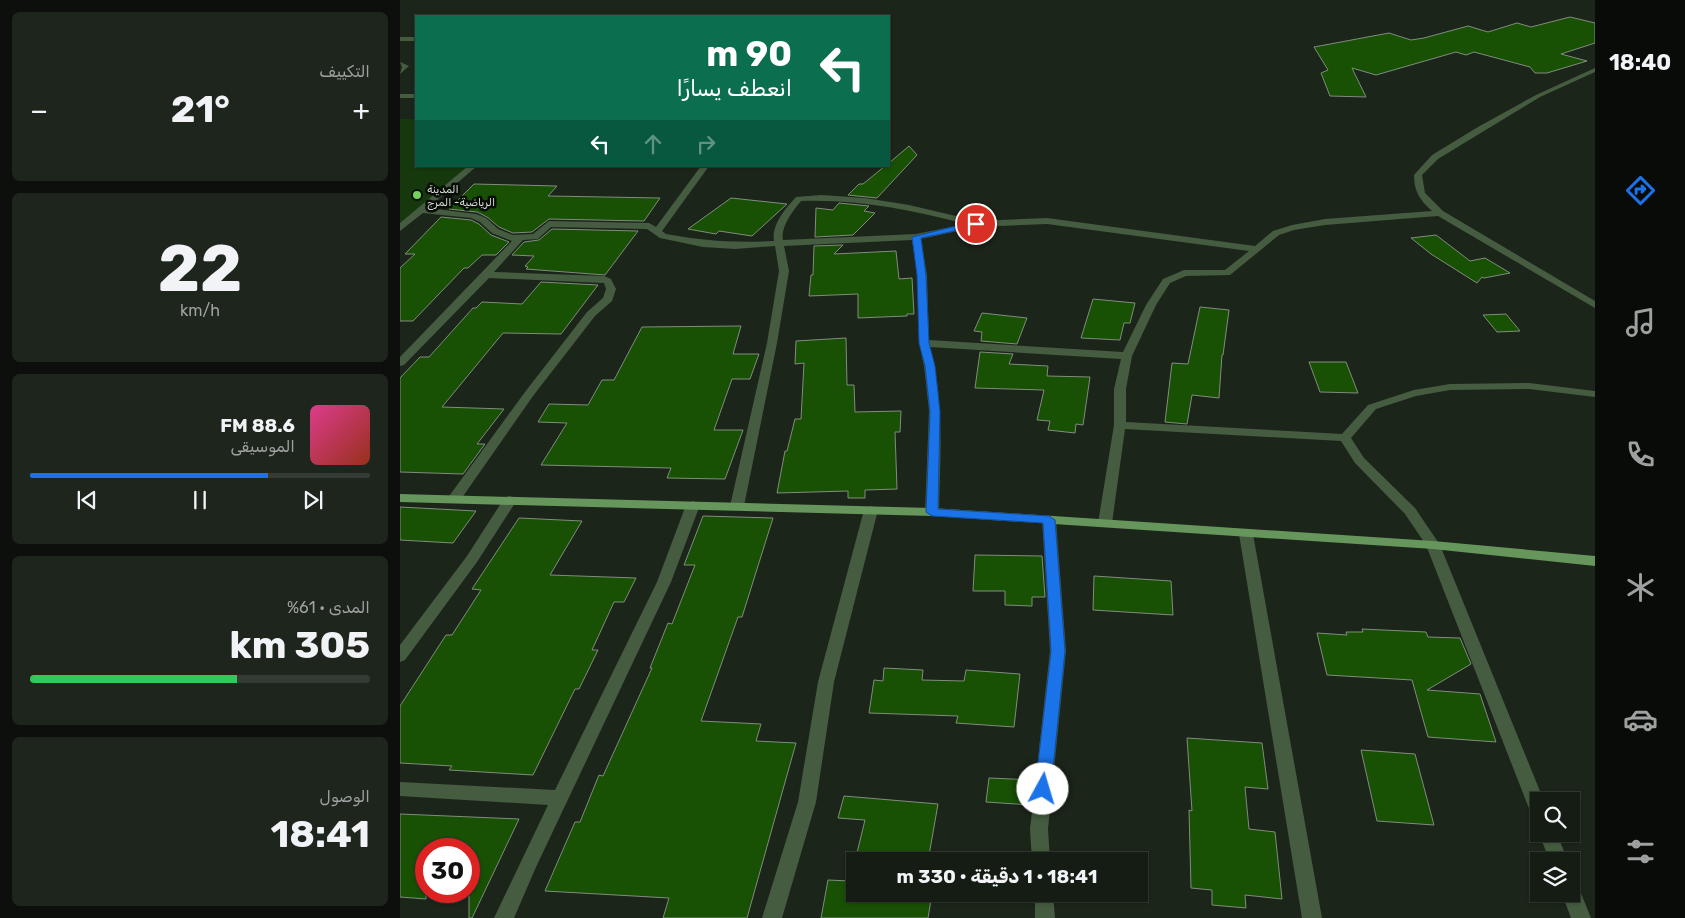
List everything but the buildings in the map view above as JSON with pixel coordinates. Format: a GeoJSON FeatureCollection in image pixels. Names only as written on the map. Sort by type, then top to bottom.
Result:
{"type":"FeatureCollection","features":[{"type":"Feature","properties":{"kind":"main road"},"geometry":{"type":"LineString","coordinates":[[400,498],[932,512],[1433,545],[1595,561]]}},
{"type":"Feature","properties":{"kind":"street"},"geometry":{"type":"LineString","coordinates":[[400,39],[415,39]]}},
{"type":"Feature","properties":{"kind":"street"},"geometry":{"type":"LineString","coordinates":[[400,72],[406,65]]}},
{"type":"Feature","properties":{"kind":"street"},"geometry":{"type":"LineString","coordinates":[[1595,70],[1538,96],[1436,157],[1418,174],[1418,189],[1427,202],[1440,213],[1595,305]]}},
{"type":"Feature","properties":{"kind":"street"},"geometry":{"type":"LineString","coordinates":[[400,96],[415,96]]}},
{"type":"Feature","properties":{"kind":"street"},"geometry":{"type":"LineString","coordinates":[[400,228],[472,167]]}},
{"type":"Feature","properties":{"kind":"street"},"geometry":{"type":"LineString","coordinates":[[658,231],[705,167]]}},
{"type":"Feature","properties":{"kind":"street"},"geometry":{"type":"LineString","coordinates":[[738,506],[753,426],[772,343],[784,271],[778,235],[788,214],[799,199],[851,200],[921,210],[976,224]]}},
{"type":"Feature","properties":{"kind":"street"},"geometry":{"type":"LineString","coordinates":[[420,210],[473,216],[484,220],[495,231],[512,238],[535,237],[548,224],[650,226],[663,236],[704,244],[735,246],[916,237],[976,224],[1048,221],[1257,248]]}},
{"type":"Feature","properties":{"kind":"street"},"geometry":{"type":"LineString","coordinates":[[1105,523],[1120,425],[1120,389],[1127,356],[1166,281],[1184,274],[1227,273],[1276,233],[1292,228],[1325,222],[1440,213]]}},
{"type":"Feature","properties":{"kind":"street"},"geometry":{"type":"LineString","coordinates":[[916,237],[922,275],[924,343],[930,366],[935,412],[932,512]]}},
{"type":"Feature","properties":{"kind":"street"},"geometry":{"type":"LineString","coordinates":[[400,363],[486,276],[520,238]]}},
{"type":"Feature","properties":{"kind":"street"},"geometry":{"type":"LineString","coordinates":[[454,499],[529,394],[591,314],[608,299],[611,289],[608,281],[604,279],[486,276]]}},
{"type":"Feature","properties":{"kind":"street"},"geometry":{"type":"LineString","coordinates":[[924,343],[1127,356]]}},
{"type":"Feature","properties":{"kind":"street"},"geometry":{"type":"LineString","coordinates":[[1345,438],[1372,407],[1414,393],[1450,387],[1529,386],[1595,394]]}},
{"type":"Feature","properties":{"kind":"street"},"geometry":{"type":"LineString","coordinates":[[1120,425],[1345,438]]}},
{"type":"Feature","properties":{"kind":"street"},"geometry":{"type":"LineString","coordinates":[[1345,438],[1359,460],[1410,511],[1433,545],[1532,792]]}},
{"type":"Feature","properties":{"kind":"street"},"geometry":{"type":"LineString","coordinates":[[400,656],[472,559],[510,500]]}},
{"type":"Feature","properties":{"kind":"street"},"geometry":{"type":"LineString","coordinates":[[504,918],[664,582],[693,505]]}},
{"type":"Feature","properties":{"kind":"street"},"geometry":{"type":"LineString","coordinates":[[772,918],[807,802],[826,682],[843,612],[872,510]]}},
{"type":"Feature","properties":{"kind":"street"},"geometry":{"type":"LineString","coordinates":[[1040,852],[1039,829],[1058,651],[1049,520]]}},
{"type":"Feature","properties":{"kind":"street"},"geometry":{"type":"LineString","coordinates":[[1246,534],[1312,918]]}},
{"type":"Feature","properties":{"kind":"street"},"geometry":{"type":"LineString","coordinates":[[400,789],[560,798]]}},
{"type":"Feature","properties":{"kind":"street"},"geometry":{"type":"LineString","coordinates":[[1044,902],[1045,918]]}},
{"type":"Feature","properties":{"kind":"street"},"geometry":{"type":"LineString","coordinates":[[1575,902],[1582,918]]}},
{"type":"Feature","properties":{"kind":"green space","name":"المدينة الرياضية- المرج"},"geometry":{"type":"Polygon","coordinates":[[[400,119],[415,119],[415,167],[467,167],[400,223],[400,119]]]}},
{"type":"Feature","properties":{"kind":"place","name":"المدينة الرياضية- المرج"},"geometry":{"type":"Point","coordinates":[417,195]}},
{"type":"Feature","properties":{"kind":"route"},"geometry":{"type":"LineString","coordinates":[[976,224],[916,237],[922,275],[924,343],[930,366],[935,412],[932,512],[1049,520],[1058,651],[1043,789]]}}]}
